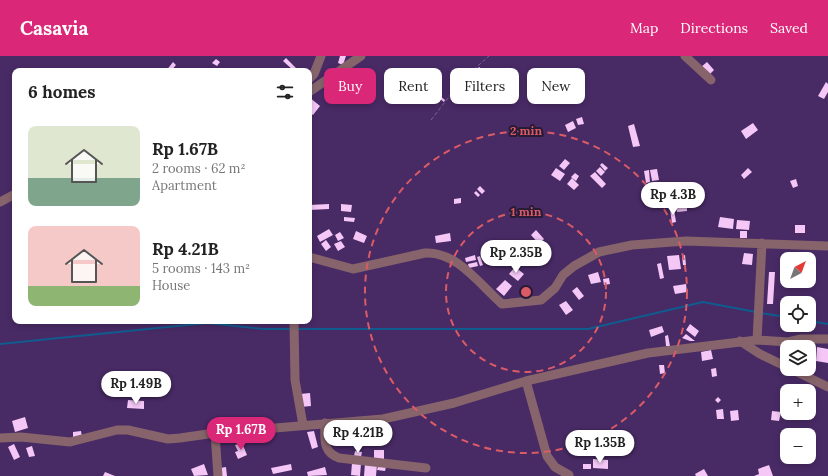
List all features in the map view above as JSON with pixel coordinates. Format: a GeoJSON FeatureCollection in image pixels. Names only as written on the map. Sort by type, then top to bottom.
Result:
{"type":"FeatureCollection","features":[{"type":"Feature","properties":{"kind":"street"},"geometry":{"type":"LineString","coordinates":[[312,76],[321,56]]}},
{"type":"Feature","properties":{"kind":"street"},"geometry":{"type":"LineString","coordinates":[[312,90],[361,56]]}},
{"type":"Feature","properties":{"kind":"street"},"geometry":{"type":"LineString","coordinates":[[685,56],[711,80]]}},
{"type":"Feature","properties":{"kind":"street"},"geometry":{"type":"LineString","coordinates":[[0,202],[12,196]]}},
{"type":"Feature","properties":{"kind":"street"},"geometry":{"type":"LineString","coordinates":[[312,258],[353,269],[425,253],[436,252],[448,257],[474,277],[502,304],[508,305],[536,301],[545,298],[555,288],[567,270],[599,252],[632,245],[686,241],[828,246]]}},
{"type":"Feature","properties":{"kind":"street"},"geometry":{"type":"LineString","coordinates":[[757,340],[762,243]]}},
{"type":"Feature","properties":{"kind":"street"},"geometry":{"type":"LineString","coordinates":[[294,324],[296,380],[303,425]]}},
{"type":"Feature","properties":{"kind":"street"},"geometry":{"type":"LineString","coordinates":[[0,438],[20,437],[70,442],[117,430],[140,432],[168,439],[216,433],[383,419],[454,403],[526,381],[648,353],[740,341],[757,340],[788,342],[801,339],[828,339]]}},
{"type":"Feature","properties":{"kind":"street"},"geometry":{"type":"LineString","coordinates":[[740,341],[760,354],[780,364]]}},
{"type":"Feature","properties":{"kind":"street"},"geometry":{"type":"LineString","coordinates":[[805,376],[828,387]]}},
{"type":"Feature","properties":{"kind":"street"},"geometry":{"type":"LineString","coordinates":[[526,381],[547,456],[555,467],[569,475]]}},
{"type":"Feature","properties":{"kind":"street"},"geometry":{"type":"LineString","coordinates":[[325,423],[325,447],[331,455],[339,458],[426,468]]}},
{"type":"Feature","properties":{"kind":"street"},"geometry":{"type":"LineString","coordinates":[[216,433],[218,476]]}},
{"type":"Feature","properties":{"kind":"path"},"geometry":{"type":"LineString","coordinates":[[431,120],[463,79],[489,56]]}},
{"type":"Feature","properties":{"kind":"building"},"geometry":{"type":"Polygon","coordinates":[[[340,56],[346,56],[343,65],[338,63],[340,56]]]}},
{"type":"Feature","properties":{"kind":"building"},"geometry":{"type":"Polygon","coordinates":[[[286,58],[296,68],[291,68],[283,61],[286,58]]]}},
{"type":"Feature","properties":{"kind":"building"},"geometry":{"type":"Polygon","coordinates":[[[216,59],[220,62],[217,66],[212,63],[216,59]]]}},
{"type":"Feature","properties":{"kind":"building"},"geometry":{"type":"Polygon","coordinates":[[[173,62],[176,65],[174,68],[168,68],[173,62]]]}},
{"type":"Feature","properties":{"kind":"building"},"geometry":{"type":"Polygon","coordinates":[[[707,62],[714,70],[709,75],[701,67],[707,62]]]}},
{"type":"Feature","properties":{"kind":"building"},"geometry":{"type":"Polygon","coordinates":[[[826,82],[828,84],[828,92],[824,99],[818,96],[826,82]]]}},
{"type":"Feature","properties":{"kind":"building"},"geometry":{"type":"Polygon","coordinates":[[[312,99],[320,106],[313,115],[312,114],[312,99]]]}},
{"type":"Feature","properties":{"kind":"building"},"geometry":{"type":"Polygon","coordinates":[[[582,117],[584,124],[578,125],[576,119],[582,117]]]}},
{"type":"Feature","properties":{"kind":"building"},"geometry":{"type":"Polygon","coordinates":[[[573,121],[576,128],[568,132],[565,125],[573,121]]]}},
{"type":"Feature","properties":{"kind":"building"},"geometry":{"type":"Polygon","coordinates":[[[753,123],[758,130],[746,139],[741,131],[753,123]]]}},
{"type":"Feature","properties":{"kind":"building"},"geometry":{"type":"Polygon","coordinates":[[[634,124],[640,146],[633,147],[628,126],[634,124]]]}},
{"type":"Feature","properties":{"kind":"building"},"geometry":{"type":"Polygon","coordinates":[[[565,159],[570,163],[564,170],[559,166],[565,159]]]}},
{"type":"Feature","properties":{"kind":"building"},"geometry":{"type":"Polygon","coordinates":[[[602,163],[608,168],[605,171],[600,165],[602,163]]]}},
{"type":"Feature","properties":{"kind":"building"},"geometry":{"type":"Polygon","coordinates":[[[600,167],[605,172],[601,176],[596,171],[600,167]]]}},
{"type":"Feature","properties":{"kind":"building"},"geometry":{"type":"Polygon","coordinates":[[[556,168],[565,174],[560,181],[551,175],[556,168]]]}},
{"type":"Feature","properties":{"kind":"building"},"geometry":{"type":"Polygon","coordinates":[[[748,168],[752,172],[744,179],[741,175],[748,168]]]}},
{"type":"Feature","properties":{"kind":"building"},"geometry":{"type":"Polygon","coordinates":[[[657,169],[659,180],[652,181],[650,170],[657,169]]]}},
{"type":"Feature","properties":{"kind":"building"},"geometry":{"type":"Polygon","coordinates":[[[649,170],[650,182],[646,183],[644,171],[649,170]]]}},
{"type":"Feature","properties":{"kind":"building"},"geometry":{"type":"Polygon","coordinates":[[[595,172],[606,184],[602,188],[590,176],[595,172]]]}},
{"type":"Feature","properties":{"kind":"building"},"geometry":{"type":"Polygon","coordinates":[[[575,173],[579,176],[576,181],[571,177],[575,173]]]}},
{"type":"Feature","properties":{"kind":"building"},"geometry":{"type":"Polygon","coordinates":[[[572,178],[579,185],[574,190],[567,184],[572,178]]]}},
{"type":"Feature","properties":{"kind":"building"},"geometry":{"type":"Polygon","coordinates":[[[796,179],[798,186],[793,188],[790,181],[796,179]]]}},
{"type":"Feature","properties":{"kind":"building"},"geometry":{"type":"Polygon","coordinates":[[[480,186],[485,191],[482,194],[477,189],[480,186]]]}},
{"type":"Feature","properties":{"kind":"building"},"geometry":{"type":"Polygon","coordinates":[[[476,191],[480,195],[478,197],[474,193],[476,191]]]}},
{"type":"Feature","properties":{"kind":"building"},"geometry":{"type":"Polygon","coordinates":[[[461,198],[461,203],[454,204],[454,199],[461,198]]]}},
{"type":"Feature","properties":{"kind":"building"},"geometry":{"type":"Polygon","coordinates":[[[329,204],[329,209],[312,210],[312,205],[329,204]]]}},
{"type":"Feature","properties":{"kind":"building"},"geometry":{"type":"Polygon","coordinates":[[[341,204],[352,205],[351,212],[341,211],[341,204]]]}},
{"type":"Feature","properties":{"kind":"building"},"geometry":{"type":"Polygon","coordinates":[[[687,206],[687,211],[677,212],[676,207],[687,206]]]}},
{"type":"Feature","properties":{"kind":"building"},"geometry":{"type":"Polygon","coordinates":[[[670,209],[674,209],[676,222],[672,223],[670,209]]]}},
{"type":"Feature","properties":{"kind":"building"},"geometry":{"type":"Polygon","coordinates":[[[344,217],[355,218],[354,222],[344,221],[344,217]]]}},
{"type":"Feature","properties":{"kind":"building"},"geometry":{"type":"Polygon","coordinates":[[[720,217],[734,219],[733,229],[718,227],[720,217]]]}},
{"type":"Feature","properties":{"kind":"building"},"geometry":{"type":"Polygon","coordinates":[[[737,220],[750,221],[749,230],[736,229],[737,220]]]}},
{"type":"Feature","properties":{"kind":"building"},"geometry":{"type":"Polygon","coordinates":[[[795,225],[805,225],[805,233],[795,233],[795,225]]]}},
{"type":"Feature","properties":{"kind":"building"},"geometry":{"type":"Polygon","coordinates":[[[329,229],[333,235],[320,242],[317,236],[329,229]]]}},
{"type":"Feature","properties":{"kind":"building"},"geometry":{"type":"Polygon","coordinates":[[[536,230],[544,239],[539,244],[531,235],[536,230]]]}},
{"type":"Feature","properties":{"kind":"building"},"geometry":{"type":"Polygon","coordinates":[[[356,231],[367,236],[364,243],[353,239],[356,231]]]}},
{"type":"Feature","properties":{"kind":"building"},"geometry":{"type":"Polygon","coordinates":[[[740,231],[747,231],[747,238],[740,238],[740,231]]]}},
{"type":"Feature","properties":{"kind":"building"},"geometry":{"type":"Polygon","coordinates":[[[340,232],[344,238],[338,241],[335,235],[340,232]]]}},
{"type":"Feature","properties":{"kind":"building"},"geometry":{"type":"Polygon","coordinates":[[[450,233],[451,241],[436,243],[435,236],[450,233]]]}},
{"type":"Feature","properties":{"kind":"building"},"geometry":{"type":"Polygon","coordinates":[[[326,240],[331,247],[326,251],[321,244],[326,240]]]}},
{"type":"Feature","properties":{"kind":"building"},"geometry":{"type":"Polygon","coordinates":[[[341,241],[345,247],[338,251],[334,244],[341,241]]]}},
{"type":"Feature","properties":{"kind":"building"},"geometry":{"type":"Polygon","coordinates":[[[486,248],[490,251],[489,254],[484,251],[486,248]]]}},
{"type":"Feature","properties":{"kind":"building"},"geometry":{"type":"Polygon","coordinates":[[[744,253],[753,254],[752,265],[742,264],[744,253]]]}},
{"type":"Feature","properties":{"kind":"building"},"geometry":{"type":"Polygon","coordinates":[[[475,255],[476,260],[466,262],[465,258],[475,255]]]}},
{"type":"Feature","properties":{"kind":"building"},"geometry":{"type":"Polygon","coordinates":[[[679,255],[681,269],[669,270],[667,256],[679,255]]]}},
{"type":"Feature","properties":{"kind":"building"},"geometry":{"type":"Polygon","coordinates":[[[685,255],[686,265],[683,265],[682,256],[685,255]]]}},
{"type":"Feature","properties":{"kind":"building"},"geometry":{"type":"Polygon","coordinates":[[[480,256],[483,265],[480,266],[477,257],[480,256]]]}},
{"type":"Feature","properties":{"kind":"building"},"geometry":{"type":"Polygon","coordinates":[[[484,256],[487,262],[485,263],[482,257],[484,256]]]}},
{"type":"Feature","properties":{"kind":"building"},"geometry":{"type":"Polygon","coordinates":[[[477,262],[478,266],[469,268],[468,264],[477,262]]]}},
{"type":"Feature","properties":{"kind":"building"},"geometry":{"type":"Polygon","coordinates":[[[661,263],[664,278],[660,279],[657,264],[661,263]]]}},
{"type":"Feature","properties":{"kind":"building"},"geometry":{"type":"Polygon","coordinates":[[[515,267],[524,274],[518,281],[509,274],[515,267]]]}},
{"type":"Feature","properties":{"kind":"building"},"geometry":{"type":"Polygon","coordinates":[[[598,272],[601,282],[591,284],[588,275],[598,272]]]}},
{"type":"Feature","properties":{"kind":"building"},"geometry":{"type":"Polygon","coordinates":[[[769,272],[775,272],[773,304],[767,304],[769,272]]]}},
{"type":"Feature","properties":{"kind":"building"},"geometry":{"type":"Polygon","coordinates":[[[609,278],[610,284],[604,285],[603,279],[609,278]]]}},
{"type":"Feature","properties":{"kind":"building"},"geometry":{"type":"Polygon","coordinates":[[[505,280],[512,286],[504,296],[496,289],[505,280]]]}},
{"type":"Feature","properties":{"kind":"building"},"geometry":{"type":"Polygon","coordinates":[[[686,284],[687,292],[675,294],[673,286],[686,284]]]}},
{"type":"Feature","properties":{"kind":"building"},"geometry":{"type":"Polygon","coordinates":[[[577,287],[584,296],[579,300],[572,291],[577,287]]]}},
{"type":"Feature","properties":{"kind":"building"},"geometry":{"type":"Polygon","coordinates":[[[566,301],[573,310],[566,315],[559,305],[566,301]]]}},
{"type":"Feature","properties":{"kind":"building"},"geometry":{"type":"Polygon","coordinates":[[[690,324],[699,331],[695,337],[686,330],[690,324]]]}},
{"type":"Feature","properties":{"kind":"building"},"geometry":{"type":"Polygon","coordinates":[[[662,326],[664,332],[651,337],[649,330],[662,326]]]}},
{"type":"Feature","properties":{"kind":"building"},"geometry":{"type":"Polygon","coordinates":[[[686,334],[695,341],[682,338],[686,334]]]}},
{"type":"Feature","properties":{"kind":"building"},"geometry":{"type":"Polygon","coordinates":[[[668,335],[670,346],[666,346],[665,336],[668,335]]]}},
{"type":"Feature","properties":{"kind":"building"},"geometry":{"type":"Polygon","coordinates":[[[817,347],[828,349],[828,363],[816,361],[817,347]]]}},
{"type":"Feature","properties":{"kind":"building"},"geometry":{"type":"Polygon","coordinates":[[[711,350],[713,359],[702,361],[701,352],[711,350]]]}},
{"type":"Feature","properties":{"kind":"building"},"geometry":{"type":"Polygon","coordinates":[[[659,365],[664,365],[665,373],[660,374],[659,365]]]}},
{"type":"Feature","properties":{"kind":"building"},"geometry":{"type":"Polygon","coordinates":[[[716,368],[717,376],[712,377],[711,369],[716,368]]]}},
{"type":"Feature","properties":{"kind":"building"},"geometry":{"type":"Polygon","coordinates":[[[310,393],[311,406],[301,407],[300,394],[310,393]]]}},
{"type":"Feature","properties":{"kind":"building"},"geometry":{"type":"Polygon","coordinates":[[[718,397],[721,400],[718,403],[715,400],[718,397]]]}},
{"type":"Feature","properties":{"kind":"building"},"geometry":{"type":"Polygon","coordinates":[[[128,400],[144,401],[144,409],[127,408],[128,400]]]}},
{"type":"Feature","properties":{"kind":"building"},"geometry":{"type":"Polygon","coordinates":[[[723,409],[724,419],[717,419],[716,410],[723,409]]]}},
{"type":"Feature","properties":{"kind":"building"},"geometry":{"type":"Polygon","coordinates":[[[738,410],[739,420],[731,421],[730,411],[738,410]]]}},
{"type":"Feature","properties":{"kind":"building"},"geometry":{"type":"Polygon","coordinates":[[[772,411],[780,412],[779,421],[771,420],[772,411]]]}},
{"type":"Feature","properties":{"kind":"building"},"geometry":{"type":"Polygon","coordinates":[[[25,417],[28,428],[15,432],[12,421],[25,417]]]}},
{"type":"Feature","properties":{"kind":"building"},"geometry":{"type":"Polygon","coordinates":[[[81,431],[82,437],[73,438],[73,432],[81,431]]]}},
{"type":"Feature","properties":{"kind":"building"},"geometry":{"type":"Polygon","coordinates":[[[314,431],[318,447],[312,449],[307,432],[314,431]]]}},
{"type":"Feature","properties":{"kind":"building"},"geometry":{"type":"Polygon","coordinates":[[[242,443],[247,455],[238,459],[235,452],[238,451],[235,445],[242,443]]]}},
{"type":"Feature","properties":{"kind":"building"},"geometry":{"type":"Polygon","coordinates":[[[14,444],[20,457],[14,460],[8,447],[14,444]]]}},
{"type":"Feature","properties":{"kind":"building"},"geometry":{"type":"Polygon","coordinates":[[[32,446],[35,456],[29,457],[26,448],[32,446]]]}},
{"type":"Feature","properties":{"kind":"building"},"geometry":{"type":"Polygon","coordinates":[[[374,450],[384,450],[384,460],[374,459],[374,450]]]}},
{"type":"Feature","properties":{"kind":"building"},"geometry":{"type":"Polygon","coordinates":[[[355,451],[362,452],[361,457],[354,456],[355,451]]]}},
{"type":"Feature","properties":{"kind":"building"},"geometry":{"type":"Polygon","coordinates":[[[593,459],[608,460],[608,469],[593,468],[593,459]]]}},
{"type":"Feature","properties":{"kind":"building"},"geometry":{"type":"Polygon","coordinates":[[[352,463],[361,464],[360,476],[351,475],[352,463]]]}},
{"type":"Feature","properties":{"kind":"building"},"geometry":{"type":"Polygon","coordinates":[[[365,463],[377,465],[376,476],[364,476],[365,463]]]}},
{"type":"Feature","properties":{"kind":"building"},"geometry":{"type":"Polygon","coordinates":[[[204,464],[208,475],[194,476],[191,469],[204,464]]]}},
{"type":"Feature","properties":{"kind":"building"},"geometry":{"type":"Polygon","coordinates":[[[291,464],[292,470],[273,474],[271,468],[291,464]]]}},
{"type":"Feature","properties":{"kind":"building"},"geometry":{"type":"Polygon","coordinates":[[[583,464],[591,464],[591,469],[583,469],[583,464]]]}},
{"type":"Feature","properties":{"kind":"building"},"geometry":{"type":"Polygon","coordinates":[[[769,465],[773,476],[754,476],[759,474],[758,469],[769,465]]]}},
{"type":"Feature","properties":{"kind":"building"},"geometry":{"type":"Polygon","coordinates":[[[378,466],[386,467],[385,471],[377,470],[378,466]]]}},
{"type":"Feature","properties":{"kind":"building"},"geometry":{"type":"Polygon","coordinates":[[[226,467],[227,476],[221,476],[220,468],[226,467]]]}},
{"type":"Feature","properties":{"kind":"building"},"geometry":{"type":"Polygon","coordinates":[[[325,467],[327,475],[308,476],[307,472],[325,467]]]}},
{"type":"Feature","properties":{"kind":"building"},"geometry":{"type":"Polygon","coordinates":[[[704,469],[708,476],[696,476],[695,474],[704,469]]]}},
{"type":"Feature","properties":{"kind":"building"},"geometry":{"type":"Polygon","coordinates":[[[105,472],[115,476],[103,476],[105,472]]]}},
{"type":"Feature","properties":{"kind":"waterway"},"geometry":{"type":"LineString","coordinates":[[297,329],[588,329],[703,302],[756,312]]}},
{"type":"Feature","properties":{"kind":"waterway"},"geometry":{"type":"LineString","coordinates":[[761,313],[780,316]]}},
{"type":"Feature","properties":{"kind":"waterway"},"geometry":{"type":"LineString","coordinates":[[816,322],[828,324]]}},
{"type":"Feature","properties":{"kind":"waterway"},"geometry":{"type":"LineString","coordinates":[[0,344],[197,324]]}},
{"type":"Feature","properties":{"kind":"waterway"},"geometry":{"type":"LineString","coordinates":[[216,324],[263,329],[292,329]]}}]}
